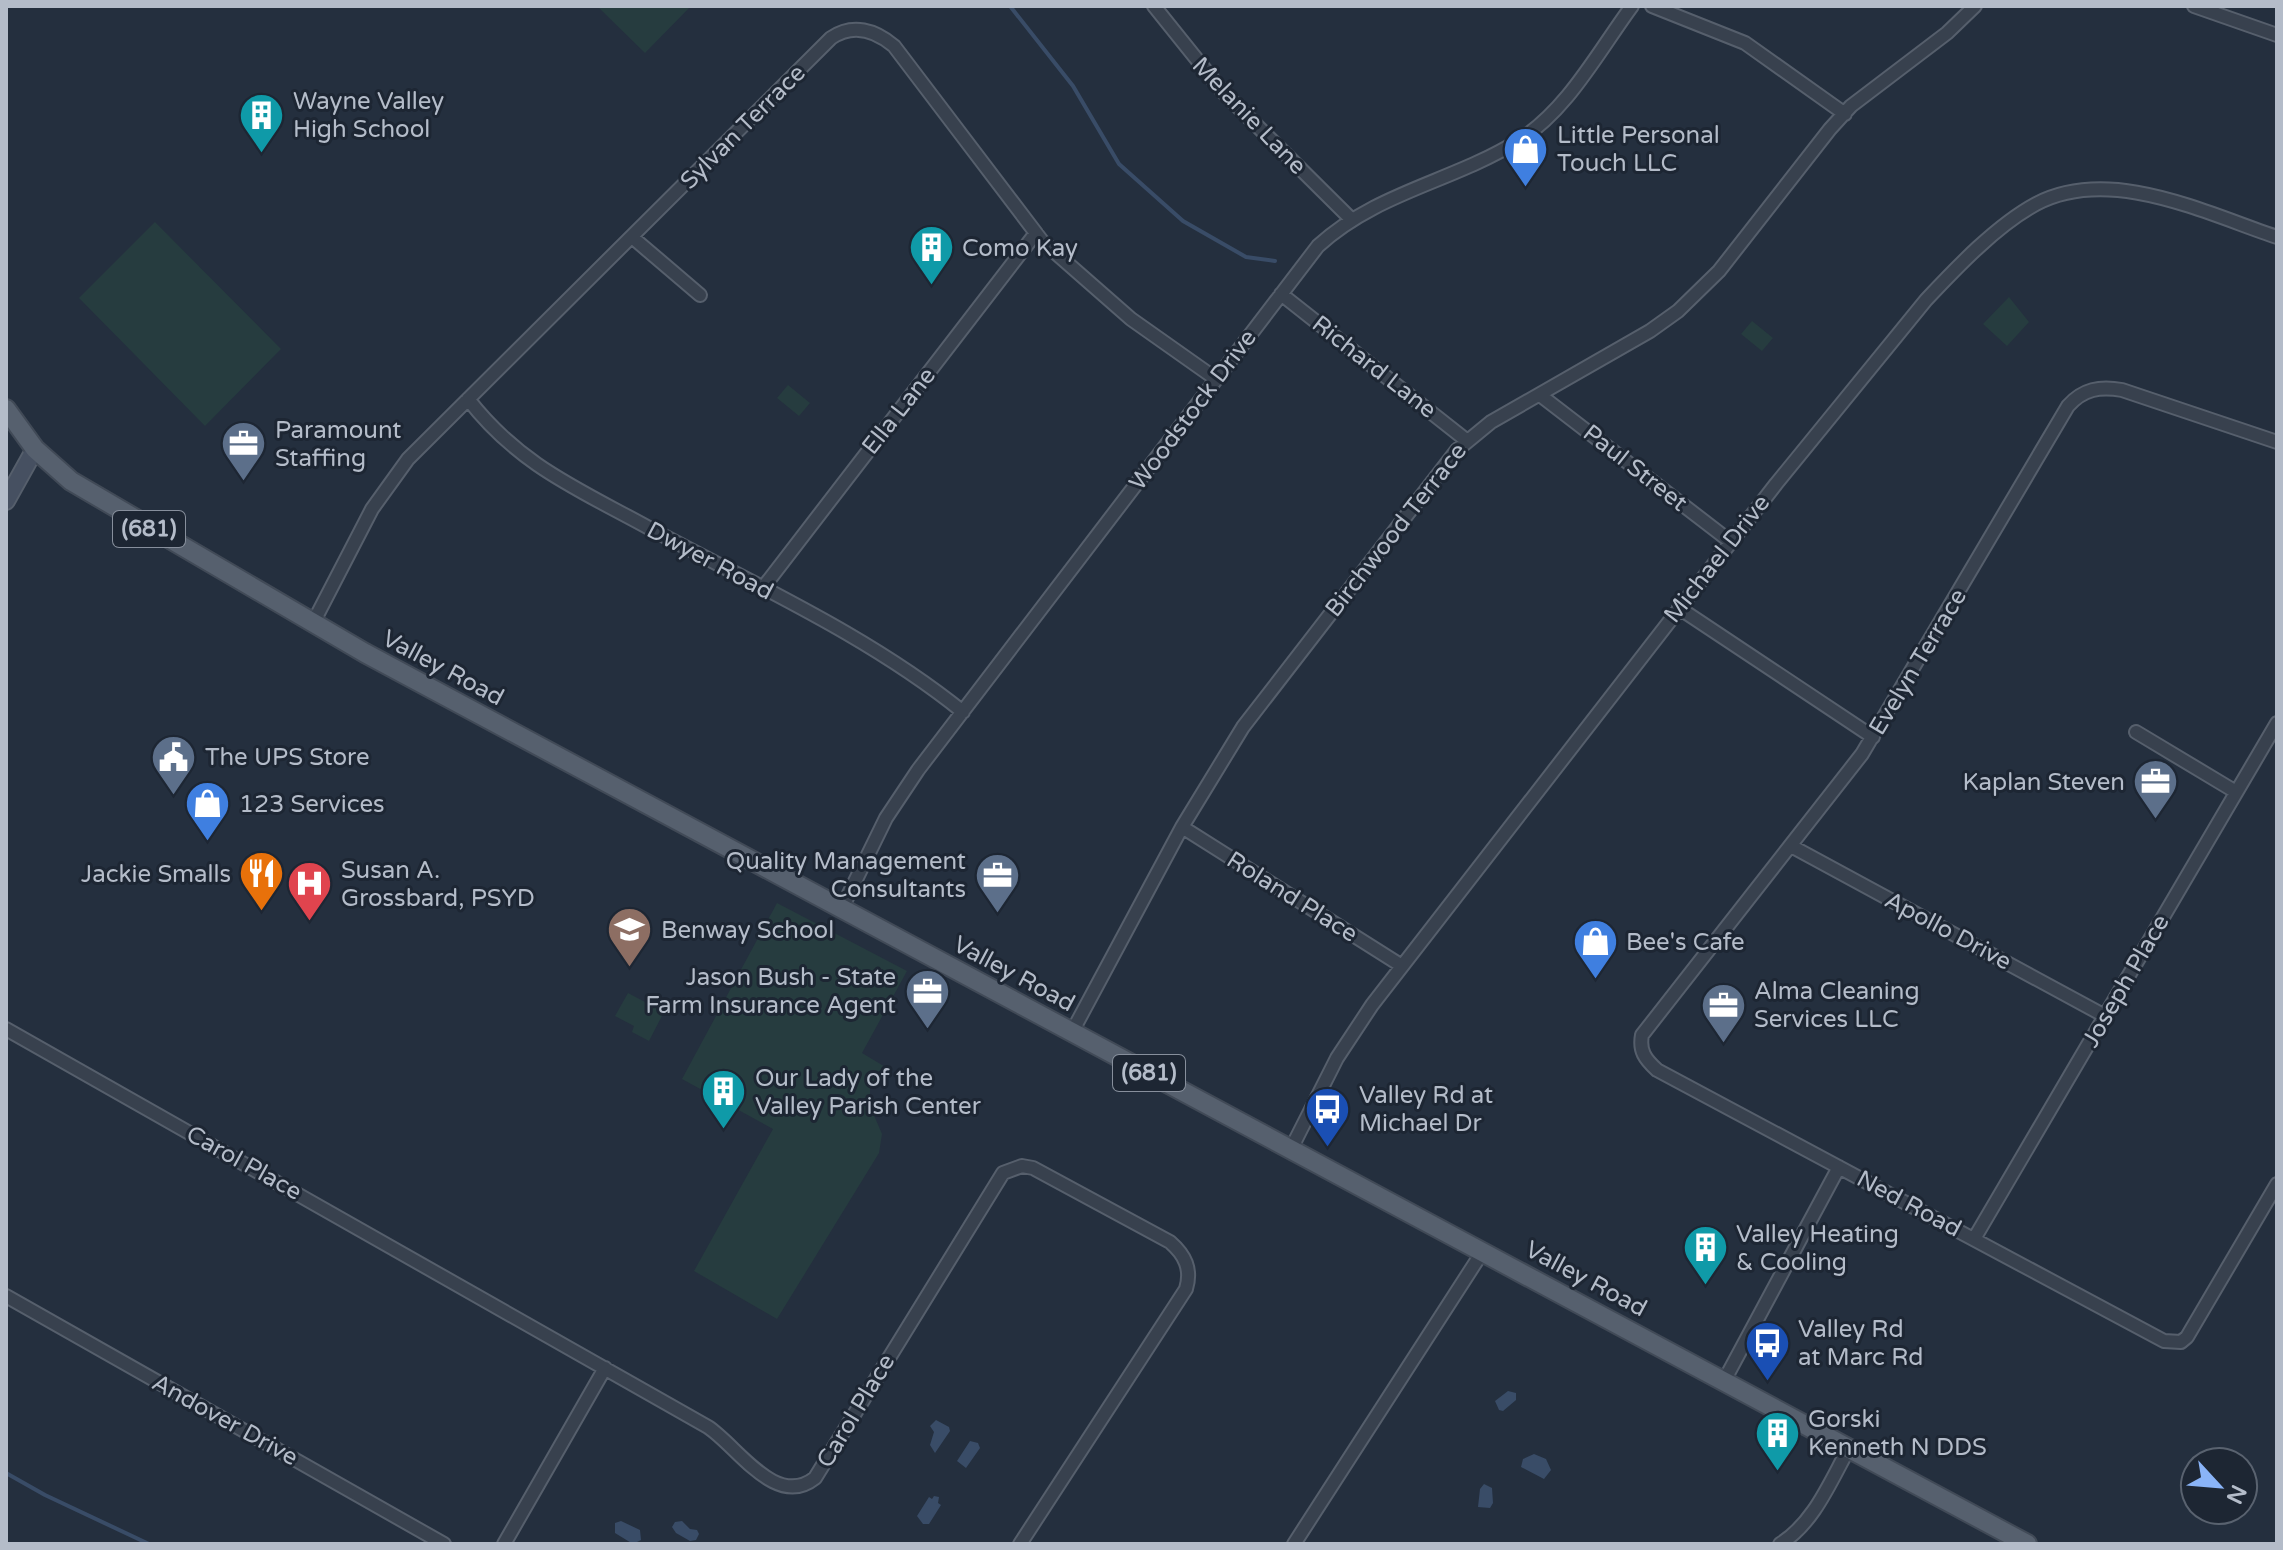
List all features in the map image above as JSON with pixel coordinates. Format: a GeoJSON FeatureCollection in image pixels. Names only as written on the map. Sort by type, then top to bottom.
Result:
{"type":"FeatureCollection","features":[{"type":"Feature","properties":{"kind":"main road","name":"Valley Road"},"geometry":{"type":"LineString","coordinates":[[6,409],[35,449],[65,477],[313,623],[2027,1544]]}},
{"type":"Feature","properties":{"kind":"main road"},"geometry":{"type":"LineString","coordinates":[[6,501],[35,449]]}},
{"type":"Feature","properties":{"kind":"street","name":"Melanie Lane"},"geometry":{"type":"LineString","coordinates":[[1154,6],[1223,92],[1351,219]]}},
{"type":"Feature","properties":{"kind":"street","name":"Woodstock Drive"},"geometry":{"type":"LineString","coordinates":[[842,908],[869,850],[902,792],[1318,246],[1351,219],[1521,140],[1556,110],[1632,6]]}},
{"type":"Feature","properties":{"kind":"street"},"geometry":{"type":"LineString","coordinates":[[1652,6],[1745,43],[1845,114]]}},
{"type":"Feature","properties":{"kind":"street","name":"Birchwood Terrace"},"geometry":{"type":"LineString","coordinates":[[1072,1032],[1182,827],[1243,727],[1466,440],[1650,331],[1695,296],[1719,271],[1845,114],[1873,88],[1954,27],[1975,6]]}},
{"type":"Feature","properties":{"kind":"street"},"geometry":{"type":"LineString","coordinates":[[2194,6],[2277,35]]}},
{"type":"Feature","properties":{"kind":"street","name":"Sylvan Terrace"},"geometry":{"type":"LineString","coordinates":[[313,623],[388,483],[408,459],[840,32],[859,29],[872,32],[894,46],[1036,233],[1091,287],[1216,379]]}},
{"type":"Feature","properties":{"kind":"street","name":"Michael Drive"},"geometry":{"type":"LineString","coordinates":[[1291,1149],[1350,1036],[1402,966],[1731,542],[1926,300],[1978,250],[2022,212],[2040,202],[2082,190],[2130,191],[2154,196],[2277,237]]}},
{"type":"Feature","properties":{"kind":"street","name":"Ella Lane"},"geometry":{"type":"LineString","coordinates":[[762,589],[1036,233]]}},
{"type":"Feature","properties":{"kind":"street"},"geometry":{"type":"LineString","coordinates":[[632,237],[700,295]]}},
{"type":"Feature","properties":{"kind":"street","name":"Richard Lane"},"geometry":{"type":"LineString","coordinates":[[1281,294],[1466,440]]}},
{"type":"Feature","properties":{"kind":"street","name":"Evelyn Terrace"},"geometry":{"type":"LineString","coordinates":[[1671,1077],[1648,1062],[1643,1053],[1642,1035],[1873,737],[2076,397],[2097,389],[2122,390],[2277,442]]}},
{"type":"Feature","properties":{"kind":"street","name":"Paul Street"},"geometry":{"type":"LineString","coordinates":[[1540,395],[1731,542]]}},
{"type":"Feature","properties":{"kind":"street","name":"Dwyer Road"},"geometry":{"type":"LineString","coordinates":[[468,399],[506,442],[554,477],[901,665],[963,712]]}},
{"type":"Feature","properties":{"kind":"street"},"geometry":{"type":"LineString","coordinates":[[1679,608],[1873,737]]}},
{"type":"Feature","properties":{"kind":"street","name":"Joseph Place"},"geometry":{"type":"LineString","coordinates":[[1974,1239],[2277,723]]}},
{"type":"Feature","properties":{"kind":"street"},"geometry":{"type":"LineString","coordinates":[[2136,732],[2236,792]]}},
{"type":"Feature","properties":{"kind":"street","name":"Roland Place"},"geometry":{"type":"LineString","coordinates":[[1182,827],[1402,966]]}},
{"type":"Feature","properties":{"kind":"street","name":"Apollo Drive"},"geometry":{"type":"LineString","coordinates":[[1791,846],[2105,1016]]}},
{"type":"Feature","properties":{"kind":"street","name":"Carol Place"},"geometry":{"type":"LineString","coordinates":[[6,1029],[471,1290],[716,1432],[774,1483],[798,1487],[815,1478],[999,1178],[1011,1168],[1033,1168],[1170,1242],[1184,1257],[1189,1279],[1186,1289],[1020,1544]]}},
{"type":"Feature","properties":{"kind":"street","name":"Ned Road"},"geometry":{"type":"LineString","coordinates":[[1671,1077],[2147,1332],[2173,1343],[2187,1337],[2277,1184]]}},
{"type":"Feature","properties":{"kind":"street"},"geometry":{"type":"LineString","coordinates":[[1724,1381],[1839,1167]]}},
{"type":"Feature","properties":{"kind":"street"},"geometry":{"type":"LineString","coordinates":[[1294,1544],[1483,1251]]}},
{"type":"Feature","properties":{"kind":"street","name":"Andover Drive"},"geometry":{"type":"LineString","coordinates":[[6,1296],[444,1544]]}},
{"type":"Feature","properties":{"kind":"street"},"geometry":{"type":"LineString","coordinates":[[504,1544],[605,1368]]}},
{"type":"Feature","properties":{"kind":"street"},"geometry":{"type":"LineString","coordinates":[[1780,1544],[1796,1534],[1808,1521],[1849,1448]]}},
{"type":"Feature","properties":{"kind":"green space"},"geometry":{"type":"Polygon","coordinates":[[[597,6],[691,6],[645,53],[597,6]]]}},
{"type":"Feature","properties":{"kind":"green space"},"geometry":{"type":"Polygon","coordinates":[[[155,222],[281,349],[205,426],[79,298],[155,222]]]}},
{"type":"Feature","properties":{"kind":"green space"},"geometry":{"type":"Polygon","coordinates":[[[2009,297],[2029,322],[2007,346],[1983,324],[2009,297]]]}},
{"type":"Feature","properties":{"kind":"green space"},"geometry":{"type":"Polygon","coordinates":[[[1752,321],[1773,338],[1762,351],[1741,334],[1752,321]]]}},
{"type":"Feature","properties":{"kind":"green space"},"geometry":{"type":"Polygon","coordinates":[[[788,385],[810,403],[799,416],[777,398],[788,385]]]}},
{"type":"Feature","properties":{"kind":"green space"},"geometry":{"type":"Polygon","coordinates":[[[777,903],[907,971],[862,1053],[887,1068],[870,1086],[870,1106],[882,1134],[879,1153],[777,1319],[694,1271],[773,1129],[682,1079],[777,903]]]}},
{"type":"Feature","properties":{"kind":"green space"},"geometry":{"type":"Polygon","coordinates":[[[628,993],[664,1012],[649,1041],[632,1032],[634,1026],[615,1016],[628,993]]]}},
{"type":"Feature","properties":{"kind":"water"},"geometry":{"type":"Polygon","coordinates":[[[1508,1391],[1516,1393],[1516,1400],[1503,1411],[1499,1410],[1495,1401],[1508,1391]]]}},
{"type":"Feature","properties":{"kind":"water"},"geometry":{"type":"Polygon","coordinates":[[[936,1420],[949,1427],[950,1431],[935,1453],[930,1445],[934,1432],[930,1426],[936,1420]]]}},
{"type":"Feature","properties":{"kind":"water"},"geometry":{"type":"Polygon","coordinates":[[[970,1441],[978,1443],[980,1448],[966,1468],[957,1461],[970,1441]]]}},
{"type":"Feature","properties":{"kind":"water"},"geometry":{"type":"Polygon","coordinates":[[[1534,1454],[1546,1459],[1551,1470],[1544,1479],[1521,1467],[1523,1459],[1534,1454]]]}},
{"type":"Feature","properties":{"kind":"water"},"geometry":{"type":"Polygon","coordinates":[[[1484,1484],[1492,1488],[1493,1503],[1490,1508],[1478,1507],[1480,1489],[1484,1484]]]}},
{"type":"Feature","properties":{"kind":"water"},"geometry":{"type":"Polygon","coordinates":[[[929,1497],[932,1499],[939,1497],[938,1503],[941,1505],[929,1524],[923,1524],[917,1516],[929,1497]]]}},
{"type":"Feature","properties":{"kind":"water"},"geometry":{"type":"Polygon","coordinates":[[[621,1521],[640,1530],[641,1540],[633,1544],[615,1533],[615,1523],[621,1521]]]}},
{"type":"Feature","properties":{"kind":"water"},"geometry":{"type":"Polygon","coordinates":[[[682,1521],[690,1529],[697,1530],[696,1540],[690,1541],[676,1533],[672,1527],[675,1522],[682,1521]]]}},
{"type":"Feature","properties":{"kind":"waterway"},"geometry":{"type":"LineString","coordinates":[[1010,6],[1073,86],[1119,164],[1183,221],[1246,257],[1275,261]]}},
{"type":"Feature","properties":{"kind":"waterway"},"geometry":{"type":"LineString","coordinates":[[6,1473],[149,1544]]}},
{"type":"Feature","properties":{"kind":"place","name":"Wayne Valley High School"},"geometry":{"type":"Point","coordinates":[262,154]}},
{"type":"Feature","properties":{"kind":"place","name":"Little Personal Touch LLC"},"geometry":{"type":"Point","coordinates":[1526,188]}},
{"type":"Feature","properties":{"kind":"place","name":"Como Kay"},"geometry":{"type":"Point","coordinates":[931,287]}},
{"type":"Feature","properties":{"kind":"place","name":"Paramount Staffing"},"geometry":{"type":"Point","coordinates":[244,483]}},
{"type":"Feature","properties":{"kind":"place","name":"The UPS Store"},"geometry":{"type":"Point","coordinates":[174,796]}},
{"type":"Feature","properties":{"kind":"place","name":"Kaplan Steven"},"geometry":{"type":"Point","coordinates":[2156,821]}},
{"type":"Feature","properties":{"kind":"place","name":"123 Services"},"geometry":{"type":"Point","coordinates":[208,843]}},
{"type":"Feature","properties":{"kind":"place","name":"Jackie Smalls"},"geometry":{"type":"Point","coordinates":[262,913]}},
{"type":"Feature","properties":{"kind":"place","name":"Quality Management Consultants"},"geometry":{"type":"Point","coordinates":[997,914]}},
{"type":"Feature","properties":{"kind":"place","name":"Susan A. Grossbard, PSYD"},"geometry":{"type":"Point","coordinates":[310,923]}},
{"type":"Feature","properties":{"kind":"place","name":"Benway School"},"geometry":{"type":"Point","coordinates":[630,969]}},
{"type":"Feature","properties":{"kind":"place","name":"Bee's Cafe"},"geometry":{"type":"Point","coordinates":[1595,981]}},
{"type":"Feature","properties":{"kind":"place","name":"Jason Bush - State Farm Insurance Agent"},"geometry":{"type":"Point","coordinates":[927,1030]}},
{"type":"Feature","properties":{"kind":"place","name":"Alma Cleaning Services LLC"},"geometry":{"type":"Point","coordinates":[1723,1044]}},
{"type":"Feature","properties":{"kind":"place","name":"Our Lady of the Valley Parish Center"},"geometry":{"type":"Point","coordinates":[724,1131]}},
{"type":"Feature","properties":{"kind":"place","name":"Valley Rd at Michael Dr"},"geometry":{"type":"Point","coordinates":[1328,1148]}},
{"type":"Feature","properties":{"kind":"place","name":"Valley Heating & Cooling"},"geometry":{"type":"Point","coordinates":[1705,1287]}},
{"type":"Feature","properties":{"kind":"place","name":"Valley Rd at Marc Rd"},"geometry":{"type":"Point","coordinates":[1767,1382]}},
{"type":"Feature","properties":{"kind":"place","name":"Gorski Kenneth N DDS"},"geometry":{"type":"Point","coordinates":[1777,1472]}}]}
